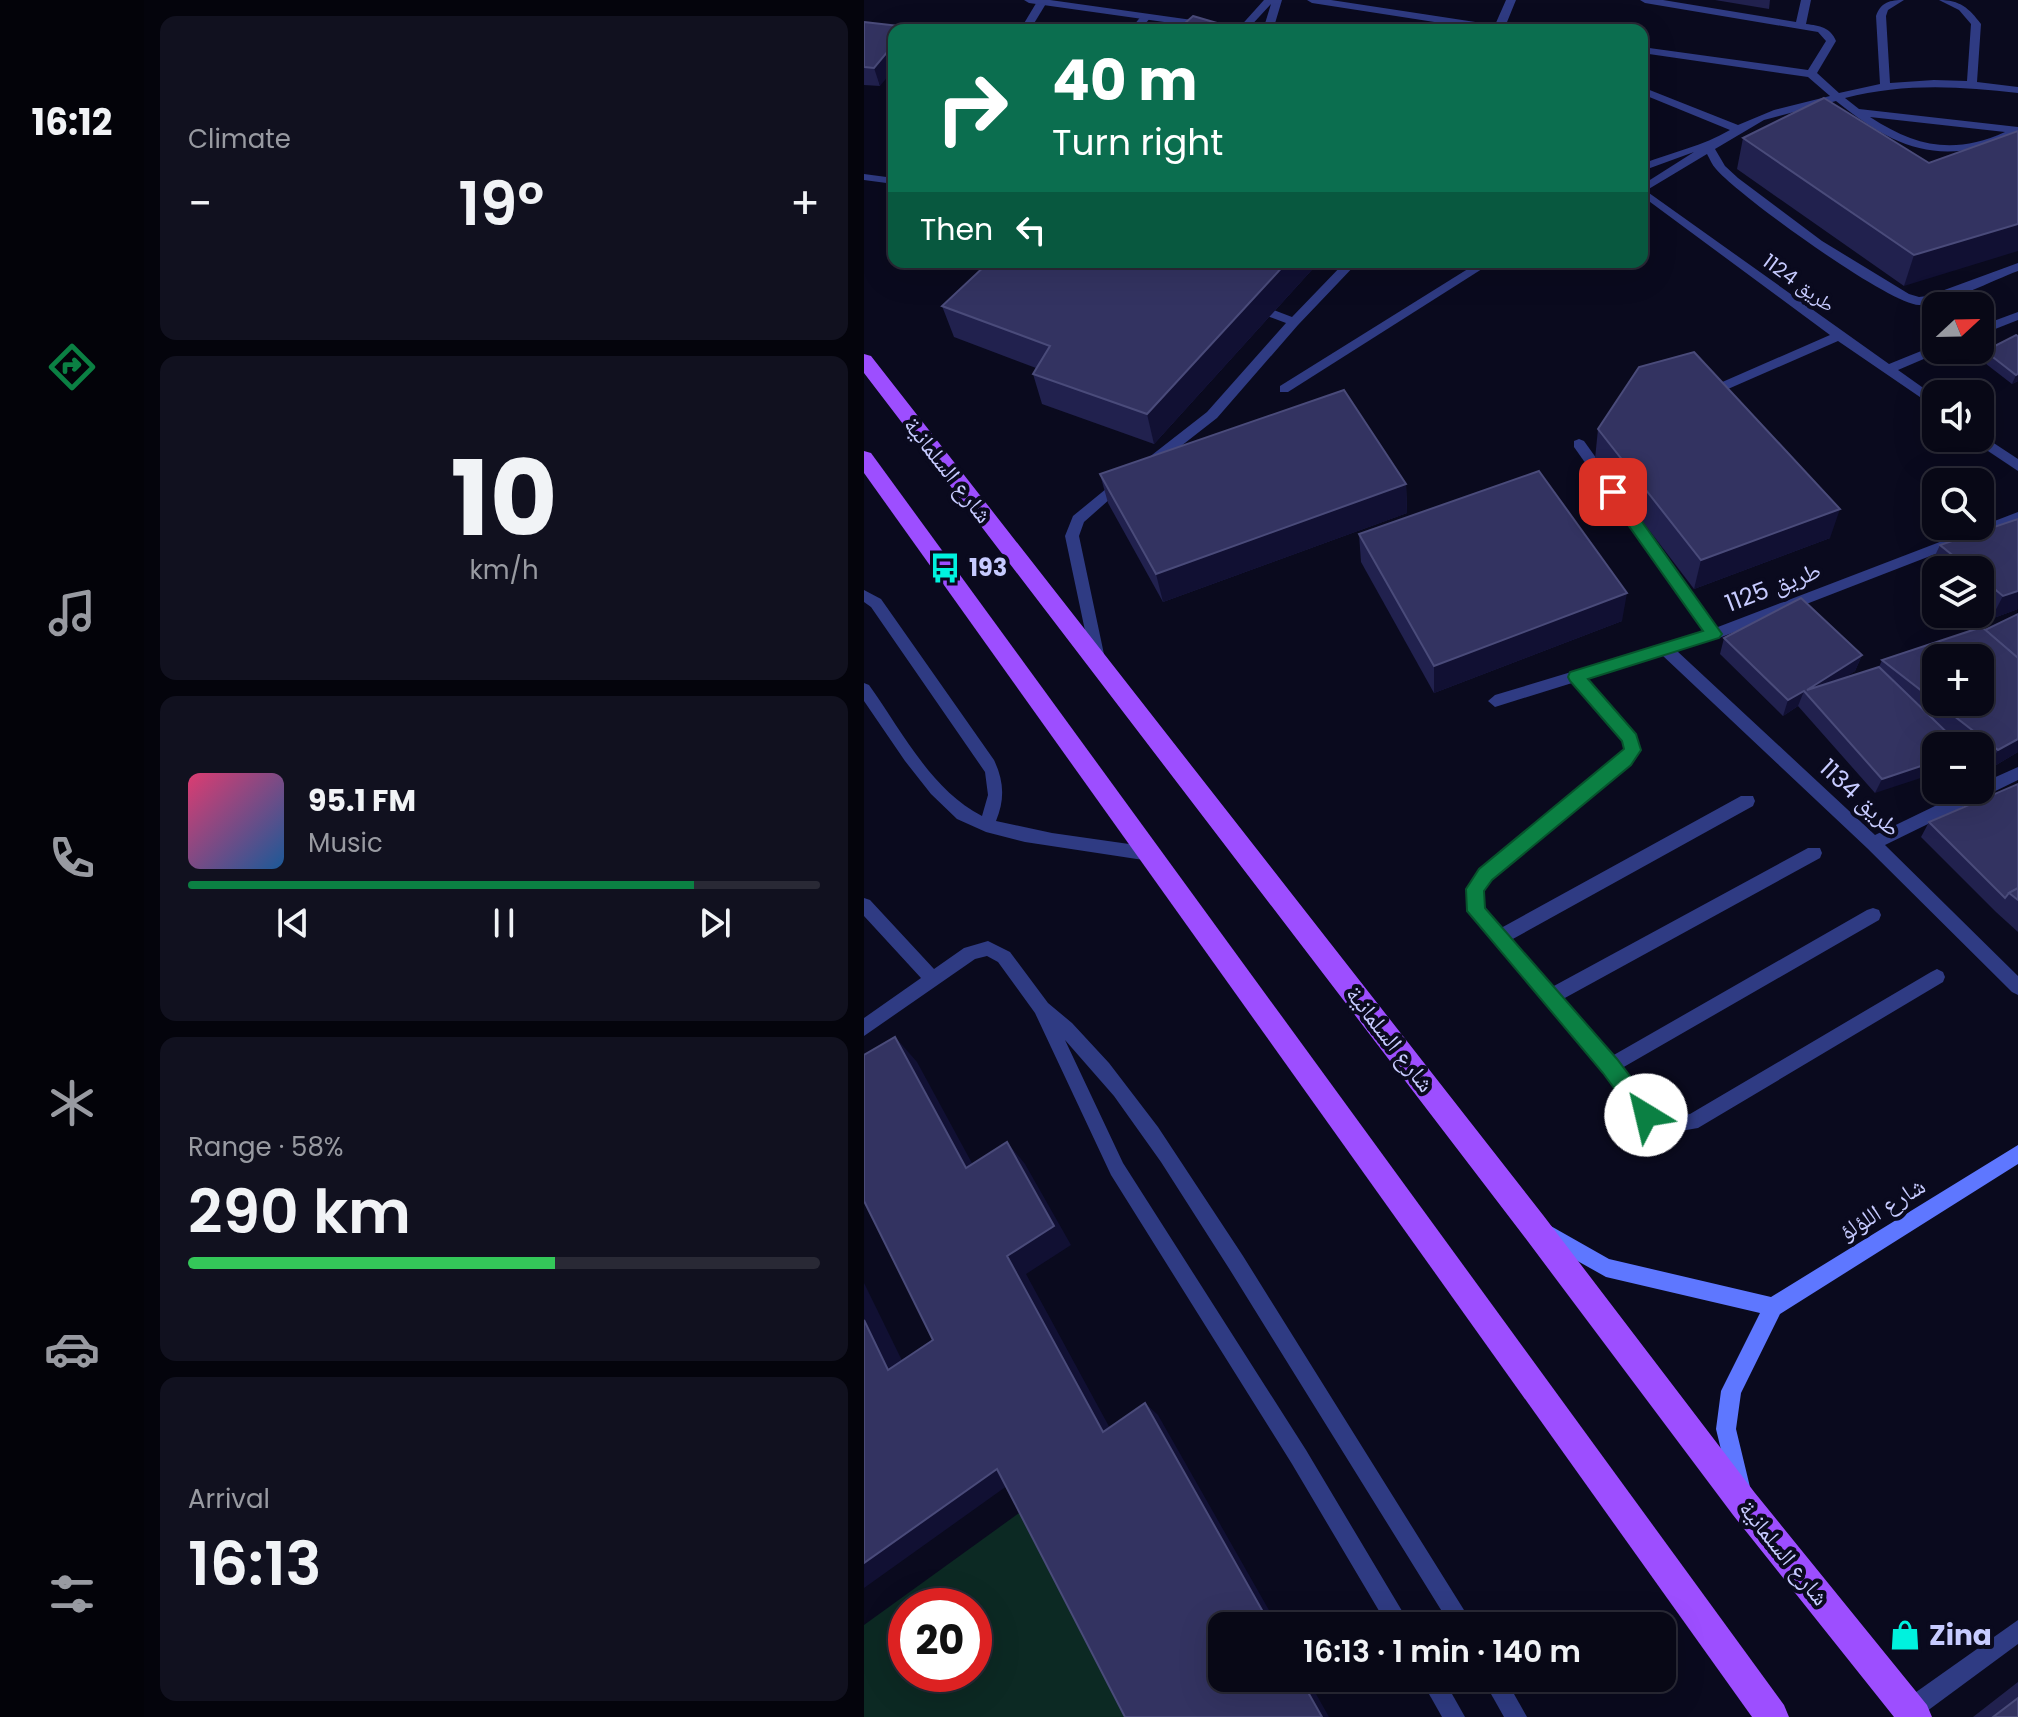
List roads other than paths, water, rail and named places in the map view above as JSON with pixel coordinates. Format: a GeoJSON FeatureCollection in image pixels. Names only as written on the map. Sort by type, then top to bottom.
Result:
{"type":"FeatureCollection","features":[{"type":"Feature","properties":{"kind":"main road","name":"شارع السلمانية"},"geometry":{"type":"LineString","coordinates":[[864,360],[937,459],[1098,659],[1744,1504],[1913,1714]]}},
{"type":"Feature","properties":{"kind":"main road"},"geometry":{"type":"LineString","coordinates":[[867,472],[1150,854],[1772,1717]]}},
{"type":"Feature","properties":{"kind":"street"},"geometry":{"type":"LineString","coordinates":[[1029,0],[1198,24]]}},
{"type":"Feature","properties":{"kind":"street"},"geometry":{"type":"LineString","coordinates":[[1247,24],[1269,0]]}},
{"type":"Feature","properties":{"kind":"street"},"geometry":{"type":"LineString","coordinates":[[1270,24],[1277,0]]}},
{"type":"Feature","properties":{"kind":"street"},"geometry":{"type":"LineString","coordinates":[[1312,0],[1467,24]]}},
{"type":"Feature","properties":{"kind":"street"},"geometry":{"type":"LineString","coordinates":[[1501,24],[1511,0]]}},
{"type":"Feature","properties":{"kind":"street"},"geometry":{"type":"LineString","coordinates":[[1645,0],[1821,29],[1831,41],[1811,74]]}},
{"type":"Feature","properties":{"kind":"street"},"geometry":{"type":"LineString","coordinates":[[1801,24],[1806,0]]}},
{"type":"Feature","properties":{"kind":"street"},"geometry":{"type":"LineString","coordinates":[[1885,86],[1881,16],[1884,8],[1899,0]]}},
{"type":"Feature","properties":{"kind":"street"},"geometry":{"type":"LineString","coordinates":[[1944,0],[1963,8],[1976,24],[1972,84]]}},
{"type":"Feature","properties":{"kind":"street"},"geometry":{"type":"LineString","coordinates":[[1029,24],[1042,2]]}},
{"type":"Feature","properties":{"kind":"street"},"geometry":{"type":"LineString","coordinates":[[1140,24],[1146,17]]}},
{"type":"Feature","properties":{"kind":"street"},"geometry":{"type":"LineString","coordinates":[[1648,51],[1811,74],[1855,112],[1905,143],[1931,148],[1970,149],[1992,144],[2018,130]]}},
{"type":"Feature","properties":{"kind":"street"},"geometry":{"type":"LineString","coordinates":[[1648,165],[1680,152],[1708,146],[1779,111],[1885,86],[1927,82],[2018,90]]}},
{"type":"Feature","properties":{"kind":"street"},"geometry":{"type":"LineString","coordinates":[[1648,92],[1740,130]]}},
{"type":"Feature","properties":{"kind":"street"},"geometry":{"type":"LineString","coordinates":[[1855,112],[2018,130]]}},
{"type":"Feature","properties":{"kind":"street"},"geometry":{"type":"LineString","coordinates":[[1648,187],[1684,167],[1708,146]]}},
{"type":"Feature","properties":{"kind":"street"},"geometry":{"type":"LineString","coordinates":[[1708,146],[1721,169],[1746,189],[1878,284],[1905,299],[1928,299],[2018,267]]}},
{"type":"Feature","properties":{"kind":"street"},"geometry":{"type":"LineString","coordinates":[[864,177],[888,180]]}},
{"type":"Feature","properties":{"kind":"street","name":"طريق 1124"},"geometry":{"type":"LineString","coordinates":[[1648,194],[1839,336],[1891,368],[1922,393]]}},
{"type":"Feature","properties":{"kind":"street"},"geometry":{"type":"LineString","coordinates":[[1098,659],[1072,536],[1078,519],[1092,504],[1186,438],[1212,415],[1346,268]]}},
{"type":"Feature","properties":{"kind":"street"},"geometry":{"type":"LineString","coordinates":[[1284,389],[1477,268]]}},
{"type":"Feature","properties":{"kind":"street"},"geometry":{"type":"LineString","coordinates":[[1271,313],[1294,322]]}},
{"type":"Feature","properties":{"kind":"street"},"geometry":{"type":"LineString","coordinates":[[1994,325],[2018,316]]}},
{"type":"Feature","properties":{"kind":"street"},"geometry":{"type":"LineString","coordinates":[[1724,386],[1839,336]]}},
{"type":"Feature","properties":{"kind":"street"},"geometry":{"type":"LineString","coordinates":[[1891,368],[1922,355]]}},
{"type":"Feature","properties":{"kind":"street"},"geometry":{"type":"LineString","coordinates":[[1579,444],[1714,634]]}},
{"type":"Feature","properties":{"kind":"street"},"geometry":{"type":"LineString","coordinates":[[1994,449],[2018,466]]}},
{"type":"Feature","properties":{"kind":"street","name":"طريق 1125"},"geometry":{"type":"LineString","coordinates":[[1495,701],[1714,634],[2018,517]]}},
{"type":"Feature","properties":{"kind":"street"},"geometry":{"type":"LineString","coordinates":[[864,595],[876,603],[989,764],[996,778],[997,794],[994,810],[986,825]]}},
{"type":"Feature","properties":{"kind":"street","name":"طريق 1134"},"geometry":{"type":"LineString","coordinates":[[1665,649],[1873,843],[2018,987]]}},
{"type":"Feature","properties":{"kind":"street"},"geometry":{"type":"LineString","coordinates":[[1576,677],[1630,739],[1633,750],[1480,882],[1475,889],[1476,911],[1610,1066],[1646,1115],[1669,1124],[1692,1122],[1937,977]]}},
{"type":"Feature","properties":{"kind":"street"},"geometry":{"type":"LineString","coordinates":[[864,689],[949,803],[966,816],[986,825],[1150,854]]}},
{"type":"Feature","properties":{"kind":"street"},"geometry":{"type":"LineString","coordinates":[[1873,843],[2018,773]]}},
{"type":"Feature","properties":{"kind":"street"},"geometry":{"type":"LineString","coordinates":[[1499,938],[1747,801]]}},
{"type":"Feature","properties":{"kind":"street"},"geometry":{"type":"LineString","coordinates":[[1550,997],[1814,853]]}},
{"type":"Feature","properties":{"kind":"street"},"geometry":{"type":"LineString","coordinates":[[864,905],[932,979]]}},
{"type":"Feature","properties":{"kind":"street"},"geometry":{"type":"LineString","coordinates":[[1610,1066],[1873,915]]}},
{"type":"Feature","properties":{"kind":"street"},"geometry":{"type":"LineString","coordinates":[[864,1028],[970,953],[988,948],[1004,957],[1041,1007],[1117,1169],[1299,1457],[1392,1612]]}},
{"type":"Feature","properties":{"kind":"street"},"geometry":{"type":"LineString","coordinates":[[1041,1007],[1076,1036],[1139,1114],[1242,1269],[1346,1442],[1454,1612]]}},
{"type":"Feature","properties":{"kind":"street","name":"شارع اللؤلؤ"},"geometry":{"type":"LineString","coordinates":[[1773,1307],[2018,1154]]}},
{"type":"Feature","properties":{"kind":"street"},"geometry":{"type":"LineString","coordinates":[[1533,1225],[1606,1268],[1773,1307],[1731,1391],[1726,1429],[1744,1504]]}},
{"type":"Feature","properties":{"kind":"street"},"geometry":{"type":"LineString","coordinates":[[1913,1714],[2018,1631]]}},
{"type":"Feature","properties":{"kind":"street"},"geometry":{"type":"LineString","coordinates":[[1439,1692],[1454,1717]]}},
{"type":"Feature","properties":{"kind":"street"},"geometry":{"type":"LineString","coordinates":[[1501,1692],[1516,1717]]}},
{"type":"Feature","properties":{"kind":"place","name":"193"},"geometry":{"type":"Point","coordinates":[945,568]}},
{"type":"Feature","properties":{"kind":"place","name":"Zina"},"geometry":{"type":"Point","coordinates":[1905,1635]}}]}
